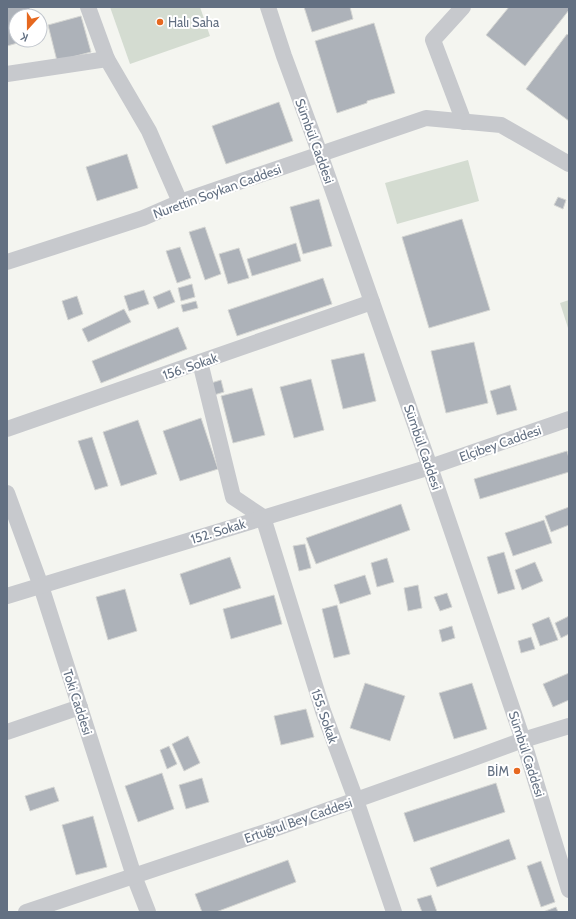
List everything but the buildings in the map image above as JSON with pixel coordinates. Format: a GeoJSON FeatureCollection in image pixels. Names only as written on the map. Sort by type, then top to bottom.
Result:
{"type":"FeatureCollection","features":[{"type":"Feature","properties":{"kind":"street"},"geometry":{"type":"LineString","coordinates":[[88,7],[107,59],[149,130],[180,202]]}},
{"type":"Feature","properties":{"kind":"street","name":"Sümbül Caddesi"},"geometry":{"type":"LineString","coordinates":[[268,7],[430,467],[523,740],[569,890]]}},
{"type":"Feature","properties":{"kind":"street"},"geometry":{"type":"LineString","coordinates":[[463,7],[433,40],[464,122],[501,125],[569,164]]}},
{"type":"Feature","properties":{"kind":"street"},"geometry":{"type":"LineString","coordinates":[[7,74],[107,59]]}},
{"type":"Feature","properties":{"kind":"street","name":"Nurettin Soykan Caddesi"},"geometry":{"type":"LineString","coordinates":[[7,262],[144,218],[180,202],[426,118],[464,122]]}},
{"type":"Feature","properties":{"kind":"street","name":"156. Sokak"},"geometry":{"type":"LineString","coordinates":[[7,429],[372,302]]}},
{"type":"Feature","properties":{"kind":"street"},"geometry":{"type":"LineString","coordinates":[[200,362],[233,497],[263,517]]}},
{"type":"Feature","properties":{"kind":"street","name":"Elçibey Caddesi"},"geometry":{"type":"LineString","coordinates":[[430,467],[569,418]]}},
{"type":"Feature","properties":{"kind":"street","name":"152. Sokak"},"geometry":{"type":"LineString","coordinates":[[7,596],[430,467]]}},
{"type":"Feature","properties":{"kind":"street","name":"Toki Caddesi"},"geometry":{"type":"LineString","coordinates":[[7,493],[41,586],[134,876],[148,912]]}},
{"type":"Feature","properties":{"kind":"street","name":"155. Sokak"},"geometry":{"type":"LineString","coordinates":[[263,517],[323,711],[356,800],[394,912]]}},
{"type":"Feature","properties":{"kind":"street"},"geometry":{"type":"LineString","coordinates":[[7,732],[80,707]]}},
{"type":"Feature","properties":{"kind":"street","name":"Ertuğrul Bey Caddesi"},"geometry":{"type":"LineString","coordinates":[[26,912],[356,800],[523,740],[569,726]]}},
{"type":"Feature","properties":{"kind":"shaded area","name":"Halı Saha"},"geometry":{"type":"Polygon","coordinates":[[[110,7],[200,7],[210,36],[130,64],[110,7]]]}},
{"type":"Feature","properties":{"kind":"shaded area"},"geometry":{"type":"Polygon","coordinates":[[[468,160],[479,201],[397,224],[385,183],[468,160]]]}},
{"type":"Feature","properties":{"kind":"shaded area"},"geometry":{"type":"Polygon","coordinates":[[[569,300],[569,331],[560,303],[569,300]]]}},
{"type":"Feature","properties":{"kind":"place","name":"Halı Saha"},"geometry":{"type":"Point","coordinates":[160,22]}},
{"type":"Feature","properties":{"kind":"place","name":"BİM"},"geometry":{"type":"Point","coordinates":[517,771]}}]}
